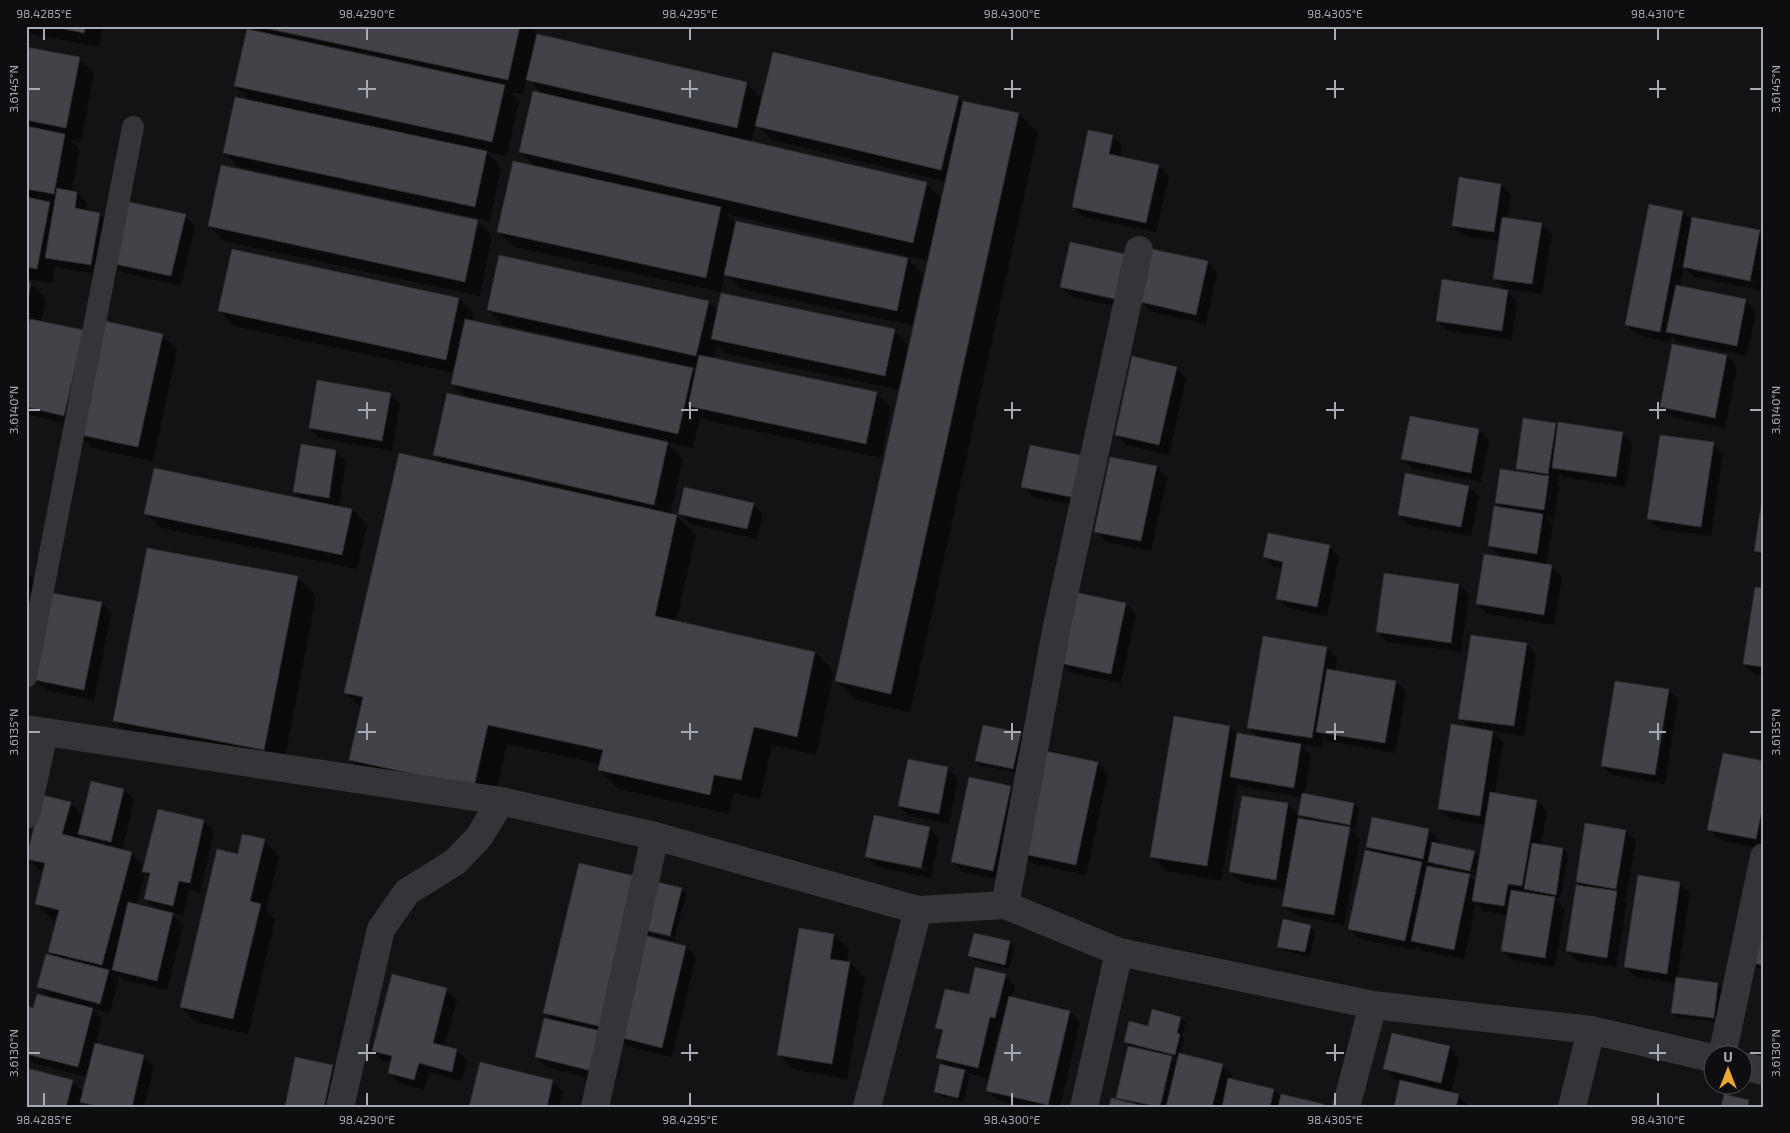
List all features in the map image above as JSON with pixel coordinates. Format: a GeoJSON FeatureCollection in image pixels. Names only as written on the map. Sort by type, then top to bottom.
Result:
{"type":"FeatureCollection","features":[{"type":"Feature","properties":{"kind":"street"},"geometry":{"type":"LineString","coordinates":[[1004,905],[1057,626],[1139,250]]}},
{"type":"Feature","properties":{"kind":"street"},"geometry":{"type":"LineString","coordinates":[[26,815],[35,731],[501,801],[655,836],[918,910],[1004,905],[1119,952],[1373,1005],[1591,1030],[1702,1056]]}},
{"type":"Feature","properties":{"kind":"street"},"geometry":{"type":"LineString","coordinates":[[340,1107],[381,929],[407,892],[455,862],[479,837],[501,801]]}},
{"type":"Feature","properties":{"kind":"street"},"geometry":{"type":"LineString","coordinates":[[595,1107],[655,836]]}},
{"type":"Feature","properties":{"kind":"street"},"geometry":{"type":"LineString","coordinates":[[1724,1046],[1764,857]]}},
{"type":"Feature","properties":{"kind":"street"},"geometry":{"type":"LineString","coordinates":[[867,1107],[918,910]]}},
{"type":"Feature","properties":{"kind":"street"},"geometry":{"type":"LineString","coordinates":[[1084,1107],[1119,952]]}},
{"type":"Feature","properties":{"kind":"street"},"geometry":{"type":"LineString","coordinates":[[1346,1107],[1373,1005]]}},
{"type":"Feature","properties":{"kind":"street"},"geometry":{"type":"LineString","coordinates":[[1572,1107],[1591,1030]]}},
{"type":"Feature","properties":{"kind":"lane"},"geometry":{"type":"LineString","coordinates":[[26,677],[133,126]]}},
{"type":"Feature","properties":{"kind":"building"},"geometry":{"type":"Polygon","coordinates":[[[50,26],[86,26],[84,33],[50,26]]]}},
{"type":"Feature","properties":{"kind":"building"},"geometry":{"type":"Polygon","coordinates":[[[255,26],[520,26],[508,80],[255,26]]]}},
{"type":"Feature","properties":{"kind":"building"},"geometry":{"type":"Polygon","coordinates":[[[247,29],[505,85],[492,142],[234,86],[247,29]]]}},
{"type":"Feature","properties":{"kind":"building"},"geometry":{"type":"Polygon","coordinates":[[[537,34],[747,82],[737,128],[526,80],[537,34]]]}},
{"type":"Feature","properties":{"kind":"building"},"geometry":{"type":"Polygon","coordinates":[[[26,47],[80,57],[66,128],[26,120],[26,47]]]}},
{"type":"Feature","properties":{"kind":"building"},"geometry":{"type":"Polygon","coordinates":[[[773,52],[959,96],[941,170],[755,126],[773,52]]]}},
{"type":"Feature","properties":{"kind":"building"},"geometry":{"type":"Polygon","coordinates":[[[533,91],[927,182],[913,243],[519,152],[533,91]]]}},
{"type":"Feature","properties":{"kind":"building"},"geometry":{"type":"Polygon","coordinates":[[[235,97],[487,151],[475,207],[223,153],[235,97]]]}},
{"type":"Feature","properties":{"kind":"building"},"geometry":{"type":"Polygon","coordinates":[[[963,101],[1019,113],[891,694],[835,681],[963,101]]]}},
{"type":"Feature","properties":{"kind":"building"},"geometry":{"type":"Polygon","coordinates":[[[26,126],[65,134],[54,194],[26,189],[26,126]]]}},
{"type":"Feature","properties":{"kind":"building"},"geometry":{"type":"Polygon","coordinates":[[[1088,130],[1113,135],[1109,154],[1159,165],[1146,223],[1072,207],[1088,130]]]}},
{"type":"Feature","properties":{"kind":"building"},"geometry":{"type":"Polygon","coordinates":[[[513,161],[721,207],[706,278],[497,232],[513,161]]]}},
{"type":"Feature","properties":{"kind":"building"},"geometry":{"type":"Polygon","coordinates":[[[221,165],[478,220],[465,282],[208,226],[221,165]]]}},
{"type":"Feature","properties":{"kind":"building"},"geometry":{"type":"Polygon","coordinates":[[[1459,177],[1501,184],[1494,232],[1452,226],[1459,177]]]}},
{"type":"Feature","properties":{"kind":"building"},"geometry":{"type":"Polygon","coordinates":[[[57,188],[77,192],[75,208],[100,213],[91,265],[45,258],[57,188]]]}},
{"type":"Feature","properties":{"kind":"building"},"geometry":{"type":"Polygon","coordinates":[[[26,197],[50,202],[37,269],[26,267],[26,197]]]}},
{"type":"Feature","properties":{"kind":"building"},"geometry":{"type":"Polygon","coordinates":[[[124,201],[186,214],[171,276],[110,263],[124,201]]]}},
{"type":"Feature","properties":{"kind":"building"},"geometry":{"type":"Polygon","coordinates":[[[1649,204],[1683,211],[1660,332],[1625,325],[1649,204]]]}},
{"type":"Feature","properties":{"kind":"building"},"geometry":{"type":"Polygon","coordinates":[[[1502,217],[1542,223],[1532,284],[1493,279],[1502,217]]]}},
{"type":"Feature","properties":{"kind":"building"},"geometry":{"type":"Polygon","coordinates":[[[1692,217],[1760,230],[1750,281],[1683,267],[1692,217]]]}},
{"type":"Feature","properties":{"kind":"building"},"geometry":{"type":"Polygon","coordinates":[[[736,221],[908,258],[897,311],[724,275],[736,221]]]}},
{"type":"Feature","properties":{"kind":"building"},"geometry":{"type":"Polygon","coordinates":[[[1070,242],[1125,254],[1115,299],[1060,287],[1070,242]]]}},
{"type":"Feature","properties":{"kind":"building"},"geometry":{"type":"Polygon","coordinates":[[[232,249],[459,298],[446,360],[218,311],[232,249]]]}},
{"type":"Feature","properties":{"kind":"building"},"geometry":{"type":"Polygon","coordinates":[[[1152,249],[1208,261],[1196,315],[1141,302],[1152,249]]]}},
{"type":"Feature","properties":{"kind":"building"},"geometry":{"type":"Polygon","coordinates":[[[499,255],[709,301],[696,356],[487,310],[499,255]]]}},
{"type":"Feature","properties":{"kind":"building"},"geometry":{"type":"Polygon","coordinates":[[[1442,279],[1508,290],[1502,331],[1436,321],[1442,279]]]}},
{"type":"Feature","properties":{"kind":"building"},"geometry":{"type":"Polygon","coordinates":[[[26,282],[31,283],[26,309],[26,282]]]}},
{"type":"Feature","properties":{"kind":"building"},"geometry":{"type":"Polygon","coordinates":[[[1676,285],[1746,299],[1737,346],[1666,332],[1676,285]]]}},
{"type":"Feature","properties":{"kind":"building"},"geometry":{"type":"Polygon","coordinates":[[[721,293],[895,329],[885,376],[711,339],[721,293]]]}},
{"type":"Feature","properties":{"kind":"building"},"geometry":{"type":"Polygon","coordinates":[[[30,319],[84,330],[64,416],[26,407],[26,336],[30,319]]]}},
{"type":"Feature","properties":{"kind":"building"},"geometry":{"type":"Polygon","coordinates":[[[465,319],[693,368],[678,434],[451,384],[465,319]]]}},
{"type":"Feature","properties":{"kind":"building"},"geometry":{"type":"Polygon","coordinates":[[[101,320],[163,334],[138,447],[76,434],[101,320]]]}},
{"type":"Feature","properties":{"kind":"building"},"geometry":{"type":"Polygon","coordinates":[[[1672,344],[1727,355],[1715,418],[1660,407],[1672,344]]]}},
{"type":"Feature","properties":{"kind":"building"},"geometry":{"type":"Polygon","coordinates":[[[699,355],[877,392],[866,444],[688,406],[699,355]]]}},
{"type":"Feature","properties":{"kind":"building"},"geometry":{"type":"Polygon","coordinates":[[[1132,356],[1177,367],[1159,445],[1115,435],[1132,356]]]}},
{"type":"Feature","properties":{"kind":"building"},"geometry":{"type":"Polygon","coordinates":[[[317,380],[391,393],[382,441],[309,428],[317,380]]]}},
{"type":"Feature","properties":{"kind":"building"},"geometry":{"type":"Polygon","coordinates":[[[447,393],[668,442],[654,505],[433,455],[447,393]]]}},
{"type":"Feature","properties":{"kind":"building"},"geometry":{"type":"Polygon","coordinates":[[[1410,416],[1479,429],[1471,473],[1401,459],[1410,416]]]}},
{"type":"Feature","properties":{"kind":"building"},"geometry":{"type":"Polygon","coordinates":[[[1523,418],[1556,423],[1548,474],[1516,469],[1523,418]]]}},
{"type":"Feature","properties":{"kind":"building"},"geometry":{"type":"Polygon","coordinates":[[[1558,422],[1623,432],[1616,477],[1552,468],[1558,422]]]}},
{"type":"Feature","properties":{"kind":"building"},"geometry":{"type":"Polygon","coordinates":[[[1660,435],[1714,442],[1701,527],[1647,519],[1660,435]]]}},
{"type":"Feature","properties":{"kind":"building"},"geometry":{"type":"Polygon","coordinates":[[[301,444],[336,450],[329,498],[293,492],[301,444]]]}},
{"type":"Feature","properties":{"kind":"building"},"geometry":{"type":"Polygon","coordinates":[[[1030,445],[1085,456],[1076,498],[1021,487],[1030,445]]]}},
{"type":"Feature","properties":{"kind":"building"},"geometry":{"type":"Polygon","coordinates":[[[399,453],[677,515],[655,616],[815,652],[797,737],[754,727],[741,780],[714,775],[710,795],[598,770],[603,750],[488,725],[474,787],[349,760],[363,697],[344,693],[399,453]]]}},
{"type":"Feature","properties":{"kind":"building"},"geometry":{"type":"Polygon","coordinates":[[[1110,457],[1157,466],[1141,541],[1094,532],[1110,457]]]}},
{"type":"Feature","properties":{"kind":"building"},"geometry":{"type":"Polygon","coordinates":[[[154,468],[352,509],[342,555],[144,514],[154,468]]]}},
{"type":"Feature","properties":{"kind":"building"},"geometry":{"type":"Polygon","coordinates":[[[1500,469],[1549,476],[1544,510],[1495,503],[1500,469]]]}},
{"type":"Feature","properties":{"kind":"building"},"geometry":{"type":"Polygon","coordinates":[[[1405,473],[1469,486],[1461,527],[1398,515],[1405,473]]]}},
{"type":"Feature","properties":{"kind":"building"},"geometry":{"type":"Polygon","coordinates":[[[684,487],[754,503],[747,529],[678,514],[684,487]]]}},
{"type":"Feature","properties":{"kind":"building"},"geometry":{"type":"Polygon","coordinates":[[[1764,487],[1764,553],[1754,551],[1764,487]]]}},
{"type":"Feature","properties":{"kind":"building"},"geometry":{"type":"Polygon","coordinates":[[[1494,506],[1543,514],[1537,554],[1488,546],[1494,506]]]}},
{"type":"Feature","properties":{"kind":"building"},"geometry":{"type":"Polygon","coordinates":[[[1268,533],[1330,545],[1317,607],[1276,599],[1283,562],[1263,557],[1268,533]]]}},
{"type":"Feature","properties":{"kind":"building"},"geometry":{"type":"Polygon","coordinates":[[[147,548],[298,576],[264,750],[113,721],[147,548]]]}},
{"type":"Feature","properties":{"kind":"building"},"geometry":{"type":"Polygon","coordinates":[[[1484,554],[1552,565],[1544,615],[1476,604],[1484,554]]]}},
{"type":"Feature","properties":{"kind":"building"},"geometry":{"type":"Polygon","coordinates":[[[1384,573],[1459,584],[1451,643],[1376,632],[1384,573]]]}},
{"type":"Feature","properties":{"kind":"building"},"geometry":{"type":"Polygon","coordinates":[[[1755,587],[1764,588],[1764,667],[1743,664],[1755,587]]]}},
{"type":"Feature","properties":{"kind":"building"},"geometry":{"type":"Polygon","coordinates":[[[1074,592],[1126,603],[1111,674],[1059,663],[1074,592]]]}},
{"type":"Feature","properties":{"kind":"building"},"geometry":{"type":"Polygon","coordinates":[[[52,593],[102,602],[84,690],[35,680],[52,593]]]}},
{"type":"Feature","properties":{"kind":"building"},"geometry":{"type":"Polygon","coordinates":[[[1471,635],[1527,643],[1514,726],[1458,719],[1471,635]]]}},
{"type":"Feature","properties":{"kind":"building"},"geometry":{"type":"Polygon","coordinates":[[[1263,636],[1327,647],[1312,738],[1247,728],[1263,636]]]}},
{"type":"Feature","properties":{"kind":"building"},"geometry":{"type":"Polygon","coordinates":[[[1327,669],[1396,681],[1385,743],[1316,732],[1327,669]]]}},
{"type":"Feature","properties":{"kind":"building"},"geometry":{"type":"Polygon","coordinates":[[[1615,681],[1669,689],[1655,775],[1601,766],[1615,681]]]}},
{"type":"Feature","properties":{"kind":"building"},"geometry":{"type":"Polygon","coordinates":[[[1174,716],[1230,726],[1207,866],[1150,857],[1174,716]]]}},
{"type":"Feature","properties":{"kind":"building"},"geometry":{"type":"Polygon","coordinates":[[[1451,724],[1493,731],[1480,816],[1438,809],[1451,724]]]}},
{"type":"Feature","properties":{"kind":"building"},"geometry":{"type":"Polygon","coordinates":[[[983,725],[1021,733],[1013,769],[975,761],[983,725]]]}},
{"type":"Feature","properties":{"kind":"building"},"geometry":{"type":"Polygon","coordinates":[[[1237,733],[1301,744],[1294,788],[1230,777],[1237,733]]]}},
{"type":"Feature","properties":{"kind":"building"},"geometry":{"type":"Polygon","coordinates":[[[1045,751],[1098,762],[1076,865],[1023,854],[1045,751]]]}},
{"type":"Feature","properties":{"kind":"building"},"geometry":{"type":"Polygon","coordinates":[[[1723,753],[1764,761],[1764,799],[1756,839],[1707,830],[1723,753]]]}},
{"type":"Feature","properties":{"kind":"building"},"geometry":{"type":"Polygon","coordinates":[[[908,759],[948,767],[939,814],[898,806],[908,759]]]}},
{"type":"Feature","properties":{"kind":"building"},"geometry":{"type":"Polygon","coordinates":[[[969,777],[1011,786],[993,871],[951,862],[969,777]]]}},
{"type":"Feature","properties":{"kind":"building"},"geometry":{"type":"Polygon","coordinates":[[[91,781],[124,789],[111,842],[78,834],[91,781]]]}},
{"type":"Feature","properties":{"kind":"building"},"geometry":{"type":"Polygon","coordinates":[[[1490,792],[1537,800],[1522,886],[1508,884],[1504,906],[1472,901],[1490,792]]]}},
{"type":"Feature","properties":{"kind":"building"},"geometry":{"type":"Polygon","coordinates":[[[1302,793],[1354,803],[1350,825],[1298,815],[1302,793]]]}},
{"type":"Feature","properties":{"kind":"building"},"geometry":{"type":"Polygon","coordinates":[[[42,795],[71,802],[62,834],[132,852],[102,965],[48,952],[59,910],[35,904],[45,863],[26,859],[42,795]]]}},
{"type":"Feature","properties":{"kind":"building"},"geometry":{"type":"Polygon","coordinates":[[[1242,796],[1288,803],[1276,880],[1229,872],[1242,796]]]}},
{"type":"Feature","properties":{"kind":"building"},"geometry":{"type":"Polygon","coordinates":[[[158,809],[204,820],[190,883],[179,881],[173,906],[144,899],[150,873],[142,872],[158,809]]]}},
{"type":"Feature","properties":{"kind":"building"},"geometry":{"type":"Polygon","coordinates":[[[874,815],[930,827],[921,868],[865,857],[874,815]]]}},
{"type":"Feature","properties":{"kind":"building"},"geometry":{"type":"Polygon","coordinates":[[[1372,817],[1429,829],[1423,859],[1366,847],[1372,817]]]}},
{"type":"Feature","properties":{"kind":"building"},"geometry":{"type":"Polygon","coordinates":[[[1298,818],[1350,827],[1334,915],[1282,906],[1298,818]]]}},
{"type":"Feature","properties":{"kind":"building"},"geometry":{"type":"Polygon","coordinates":[[[1585,823],[1626,830],[1616,889],[1576,882],[1585,823]]]}},
{"type":"Feature","properties":{"kind":"building"},"geometry":{"type":"Polygon","coordinates":[[[242,834],[265,839],[250,901],[261,904],[233,1019],[180,1007],[217,849],[238,854],[242,834]]]}},
{"type":"Feature","properties":{"kind":"building"},"geometry":{"type":"Polygon","coordinates":[[[1432,842],[1475,851],[1470,871],[1428,862],[1432,842]]]}},
{"type":"Feature","properties":{"kind":"building"},"geometry":{"type":"Polygon","coordinates":[[[1532,843],[1563,848],[1556,895],[1524,889],[1532,843]]]}},
{"type":"Feature","properties":{"kind":"building"},"geometry":{"type":"Polygon","coordinates":[[[1365,850],[1422,862],[1405,941],[1348,929],[1365,850]]]}},
{"type":"Feature","properties":{"kind":"building"},"geometry":{"type":"Polygon","coordinates":[[[579,863],[639,877],[603,1027],[543,1013],[579,863]]]}},
{"type":"Feature","properties":{"kind":"building"},"geometry":{"type":"Polygon","coordinates":[[[1427,866],[1470,874],[1454,950],[1411,941],[1427,866]]]}},
{"type":"Feature","properties":{"kind":"building"},"geometry":{"type":"Polygon","coordinates":[[[1638,875],[1680,882],[1667,974],[1624,967],[1638,875]]]}},
{"type":"Feature","properties":{"kind":"building"},"geometry":{"type":"Polygon","coordinates":[[[653,881],[682,888],[670,936],[641,929],[653,881]]]}},
{"type":"Feature","properties":{"kind":"building"},"geometry":{"type":"Polygon","coordinates":[[[1576,885],[1617,891],[1607,958],[1566,951],[1576,885]]]}},
{"type":"Feature","properties":{"kind":"building"},"geometry":{"type":"Polygon","coordinates":[[[1511,890],[1555,897],[1545,958],[1501,951],[1511,890]]]}},
{"type":"Feature","properties":{"kind":"building"},"geometry":{"type":"Polygon","coordinates":[[[128,902],[173,913],[157,981],[112,970],[128,902]]]}},
{"type":"Feature","properties":{"kind":"building"},"geometry":{"type":"Polygon","coordinates":[[[1764,908],[1764,966],[1753,963],[1764,908]]]}},
{"type":"Feature","properties":{"kind":"building"},"geometry":{"type":"Polygon","coordinates":[[[1283,919],[1311,925],[1305,952],[1277,947],[1283,919]]]}},
{"type":"Feature","properties":{"kind":"building"},"geometry":{"type":"Polygon","coordinates":[[[799,928],[834,934],[830,959],[850,962],[832,1064],[777,1055],[799,928]]]}},
{"type":"Feature","properties":{"kind":"building"},"geometry":{"type":"Polygon","coordinates":[[[974,933],[1010,941],[1005,965],[968,956],[974,933]]]}},
{"type":"Feature","properties":{"kind":"building"},"geometry":{"type":"Polygon","coordinates":[[[639,934],[686,946],[662,1048],[615,1036],[639,934]]]}},
{"type":"Feature","properties":{"kind":"building"},"geometry":{"type":"Polygon","coordinates":[[[46,954],[109,970],[100,1004],[37,987],[46,954]]]}},
{"type":"Feature","properties":{"kind":"building"},"geometry":{"type":"Polygon","coordinates":[[[975,967],[1006,974],[995,1018],[990,1017],[978,1068],[936,1058],[943,1030],[935,1028],[945,989],[969,994],[975,967]]]}},
{"type":"Feature","properties":{"kind":"building"},"geometry":{"type":"Polygon","coordinates":[[[392,974],[447,988],[433,1043],[457,1049],[452,1072],[419,1063],[414,1080],[388,1073],[392,1056],[372,1051],[392,974]]]}},
{"type":"Feature","properties":{"kind":"building"},"geometry":{"type":"Polygon","coordinates":[[[1676,977],[1718,983],[1714,1018],[1671,1013],[1676,977]]]}},
{"type":"Feature","properties":{"kind":"building"},"geometry":{"type":"Polygon","coordinates":[[[37,994],[93,1008],[78,1067],[26,1054],[26,1006],[33,1008],[37,994]]]}},
{"type":"Feature","properties":{"kind":"building"},"geometry":{"type":"Polygon","coordinates":[[[1009,996],[1070,1011],[1048,1105],[986,1091],[1009,996]]]}},
{"type":"Feature","properties":{"kind":"building"},"geometry":{"type":"Polygon","coordinates":[[[1152,1009],[1181,1017],[1177,1033],[1180,1034],[1175,1055],[1124,1042],[1129,1021],[1148,1026],[1152,1009]]]}},
{"type":"Feature","properties":{"kind":"building"},"geometry":{"type":"Polygon","coordinates":[[[544,1018],[601,1031],[592,1071],[535,1057],[544,1018]]]}},
{"type":"Feature","properties":{"kind":"building"},"geometry":{"type":"Polygon","coordinates":[[[1392,1033],[1450,1046],[1441,1083],[1383,1069],[1392,1033]]]}},
{"type":"Feature","properties":{"kind":"building"},"geometry":{"type":"Polygon","coordinates":[[[95,1043],[144,1055],[132,1107],[100,1107],[80,1102],[95,1043]]]}},
{"type":"Feature","properties":{"kind":"building"},"geometry":{"type":"Polygon","coordinates":[[[1128,1046],[1172,1056],[1160,1107],[1116,1098],[1128,1046]]]}},
{"type":"Feature","properties":{"kind":"building"},"geometry":{"type":"Polygon","coordinates":[[[1179,1053],[1223,1064],[1212,1107],[1166,1107],[1179,1053]]]}},
{"type":"Feature","properties":{"kind":"building"},"geometry":{"type":"Polygon","coordinates":[[[295,1057],[333,1065],[324,1107],[285,1107],[295,1057]]]}},
{"type":"Feature","properties":{"kind":"building"},"geometry":{"type":"Polygon","coordinates":[[[480,1062],[553,1080],[547,1107],[469,1107],[480,1062]]]}},
{"type":"Feature","properties":{"kind":"building"},"geometry":{"type":"Polygon","coordinates":[[[940,1064],[965,1070],[958,1098],[934,1092],[940,1064]]]}},
{"type":"Feature","properties":{"kind":"building"},"geometry":{"type":"Polygon","coordinates":[[[26,1068],[73,1080],[66,1107],[26,1107],[26,1068]]]}},
{"type":"Feature","properties":{"kind":"building"},"geometry":{"type":"Polygon","coordinates":[[[1228,1078],[1274,1089],[1270,1107],[1222,1107],[1228,1078]]]}},
{"type":"Feature","properties":{"kind":"building"},"geometry":{"type":"Polygon","coordinates":[[[1400,1080],[1459,1094],[1456,1107],[1394,1107],[1400,1080]]]}},
{"type":"Feature","properties":{"kind":"building"},"geometry":{"type":"Polygon","coordinates":[[[1281,1094],[1323,1104],[1323,1107],[1278,1107],[1281,1094]]]}},
{"type":"Feature","properties":{"kind":"building"},"geometry":{"type":"Polygon","coordinates":[[[1724,1096],[1749,1100],[1748,1107],[1721,1107],[1724,1096]]]}},
{"type":"Feature","properties":{"kind":"building"},"geometry":{"type":"Polygon","coordinates":[[[1111,1098],[1148,1107],[1109,1107],[1111,1098]]]}}]}
